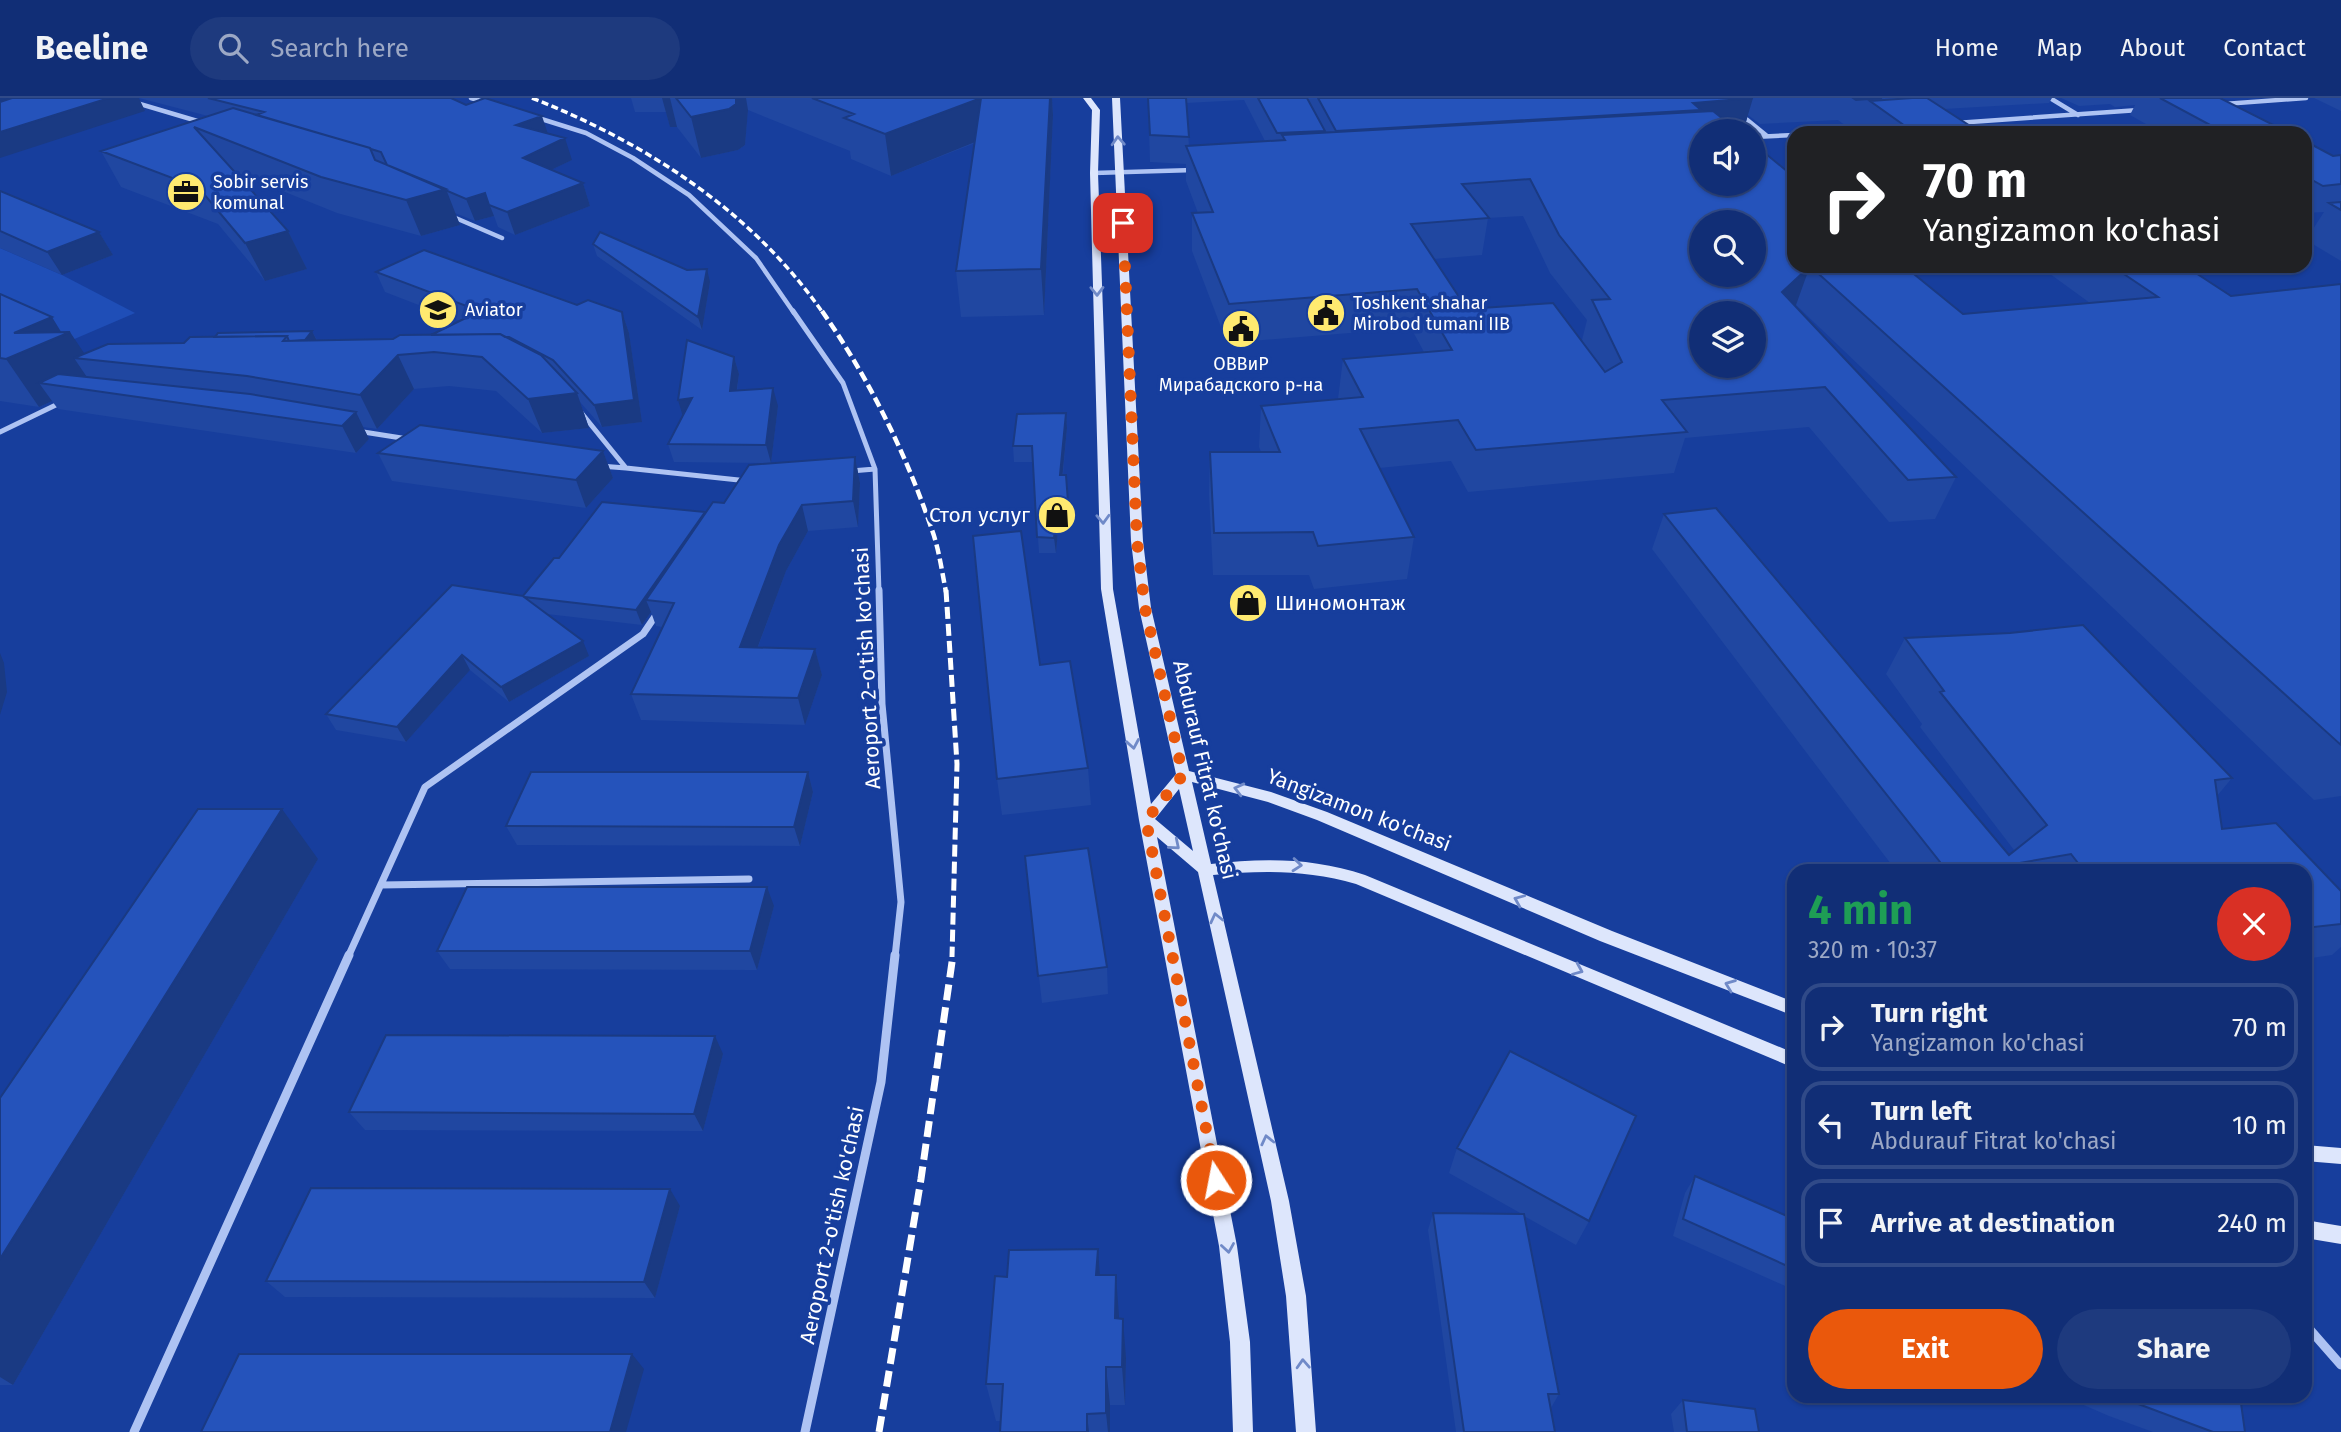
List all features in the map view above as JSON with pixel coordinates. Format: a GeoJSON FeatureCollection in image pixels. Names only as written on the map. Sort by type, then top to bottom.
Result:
{"type":"FeatureCollection","features":[{"type":"Feature","properties":{"kind":"main road"},"geometry":{"type":"LineString","coordinates":[[1087,98],[1096,110],[1094,173],[1107,589],[1146,820],[1228,1246],[1240,1342],[1243,1432]]}},
{"type":"Feature","properties":{"kind":"main road","name":"Abdurauf Fitrat ko'chasi"},"geometry":{"type":"LineString","coordinates":[[1115,98],[1137,541],[1145,608],[1280,1200],[1300,1334],[1306,1432]]}},
{"type":"Feature","properties":{"kind":"main road"},"geometry":{"type":"LineString","coordinates":[[1146,820],[1183,775]]}},
{"type":"Feature","properties":{"kind":"main road","name":"Yangizamon ko'chasi"},"geometry":{"type":"LineString","coordinates":[[1183,775],[1271,797],[1309,811],[1606,936],[1787,1006]]}},
{"type":"Feature","properties":{"kind":"main road"},"geometry":{"type":"LineString","coordinates":[[1146,820],[1205,870],[1291,864],[1360,878],[1787,1058]]}},
{"type":"Feature","properties":{"kind":"main road"},"geometry":{"type":"LineString","coordinates":[[2312,1154],[2341,1156]]}},
{"type":"Feature","properties":{"kind":"main road"},"geometry":{"type":"LineString","coordinates":[[2312,1230],[2341,1235]]}},
{"type":"Feature","properties":{"kind":"street"},"geometry":{"type":"LineString","coordinates":[[120,98],[209,125]]}},
{"type":"Feature","properties":{"kind":"street"},"geometry":{"type":"LineString","coordinates":[[471,98],[494,105]]}},
{"type":"Feature","properties":{"kind":"street"},"geometry":{"type":"LineString","coordinates":[[2050,98],[2078,115]]}},
{"type":"Feature","properties":{"kind":"street"},"geometry":{"type":"LineString","coordinates":[[2212,105],[2306,98]]}},
{"type":"Feature","properties":{"kind":"street"},"geometry":{"type":"LineString","coordinates":[[1955,124],[2145,110]]}},
{"type":"Feature","properties":{"kind":"street"},"geometry":{"type":"LineString","coordinates":[[1739,113],[1768,136],[1787,135]]}},
{"type":"Feature","properties":{"kind":"street","name":"Aeroport 2-o'tish ko'chasi"},"geometry":{"type":"LineString","coordinates":[[529,115],[586,133],[633,158],[689,195],[756,258],[844,383],[875,469],[882,704],[901,902],[881,1082],[805,1432]]}},
{"type":"Feature","properties":{"kind":"street"},"geometry":{"type":"LineString","coordinates":[[1094,173],[1197,170]]}},
{"type":"Feature","properties":{"kind":"street"},"geometry":{"type":"LineString","coordinates":[[441,212],[502,238]]}},
{"type":"Feature","properties":{"kind":"street"},"geometry":{"type":"LineString","coordinates":[[0,432],[64,401]]}},
{"type":"Feature","properties":{"kind":"street"},"geometry":{"type":"LineString","coordinates":[[573,403],[626,468]]}},
{"type":"Feature","properties":{"kind":"street"},"geometry":{"type":"LineString","coordinates":[[346,429],[414,440]]}},
{"type":"Feature","properties":{"kind":"street"},"geometry":{"type":"LineString","coordinates":[[587,465],[747,481],[760,480]]}},
{"type":"Feature","properties":{"kind":"street"},"geometry":{"type":"LineString","coordinates":[[837,472],[875,469]]}},
{"type":"Feature","properties":{"kind":"street"},"geometry":{"type":"LineString","coordinates":[[740,492],[747,481]]}},
{"type":"Feature","properties":{"kind":"street"},"geometry":{"type":"LineString","coordinates":[[134,1432],[425,787],[643,634],[665,601]]}},
{"type":"Feature","properties":{"kind":"street"},"geometry":{"type":"LineString","coordinates":[[381,885],[749,879]]}},
{"type":"Feature","properties":{"kind":"street"},"geometry":{"type":"LineString","coordinates":[[2312,1332],[2341,1365]]}},
{"type":"Feature","properties":{"kind":"shaded area"},"geometry":{"type":"Polygon","coordinates":[[[0,248],[62,275],[135,313],[0,371],[0,248]]]}},
{"type":"Feature","properties":{"kind":"building"},"geometry":{"type":"Polygon","coordinates":[[[12,98],[109,98],[0,132],[0,102],[12,98]]]}},
{"type":"Feature","properties":{"kind":"building"},"geometry":{"type":"Polygon","coordinates":[[[208,98],[451,98],[466,105],[485,98],[542,116],[516,125],[565,138],[523,158],[583,183],[507,212],[489,205],[485,193],[466,199],[387,165],[381,152],[256,115],[264,112],[208,98]]]}},
{"type":"Feature","properties":{"kind":"building"},"geometry":{"type":"Polygon","coordinates":[[[676,98],[736,98],[736,104],[729,109],[691,117],[676,98]]]}},
{"type":"Feature","properties":{"kind":"building"},"geometry":{"type":"Polygon","coordinates":[[[812,98],[981,98],[885,134],[844,118],[854,114],[812,98]]]}},
{"type":"Feature","properties":{"kind":"building"},"geometry":{"type":"Polygon","coordinates":[[[981,98],[1050,98],[1041,269],[956,271],[981,98]]]}},
{"type":"Feature","properties":{"kind":"building"},"geometry":{"type":"Polygon","coordinates":[[[1148,98],[1186,98],[1189,137],[1150,135],[1148,98]]]}},
{"type":"Feature","properties":{"kind":"building"},"geometry":{"type":"Polygon","coordinates":[[[1258,98],[1307,98],[1325,131],[1277,133],[1258,98]]]}},
{"type":"Feature","properties":{"kind":"building"},"geometry":{"type":"Polygon","coordinates":[[[1318,98],[1753,98],[1693,103],[1701,110],[1336,131],[1318,98]]]}},
{"type":"Feature","properties":{"kind":"building"},"geometry":{"type":"Polygon","coordinates":[[[1927,98],[1970,126],[1905,126],[1870,101],[1927,98]]]}},
{"type":"Feature","properties":{"kind":"building"},"geometry":{"type":"Polygon","coordinates":[[[2160,98],[2220,98],[2275,126],[2212,126],[2160,98]]]}},
{"type":"Feature","properties":{"kind":"building"},"geometry":{"type":"Polygon","coordinates":[[[233,108],[370,148],[375,160],[446,189],[406,200],[321,177],[194,127],[288,231],[245,243],[199,188],[101,151],[233,108]]]}},
{"type":"Feature","properties":{"kind":"building"},"geometry":{"type":"Polygon","coordinates":[[[1713,111],[1723,119],[1689,119],[1689,196],[1766,196],[1766,154],[1787,171],[1787,273],[1802,273],[1782,292],[1956,477],[1908,480],[1825,387],[1662,400],[1687,432],[1476,450],[1458,420],[1360,429],[1414,537],[1318,546],[1313,532],[1214,533],[1210,452],[1280,452],[1261,406],[1363,397],[1343,359],[1452,350],[1417,289],[1229,304],[1192,213],[1213,212],[1186,146],[1285,140],[1282,135],[1713,111]],[[1530,179],[1462,184],[1489,218],[1411,224],[1467,309],[1553,303],[1605,372],[1622,362],[1592,300],[1610,299],[1559,235],[1530,179]]]}},
{"type":"Feature","properties":{"kind":"building"},"geometry":{"type":"Polygon","coordinates":[[[2312,145],[2333,156],[2341,155],[2341,184],[2323,186],[2312,180],[2312,145]]]}},
{"type":"Feature","properties":{"kind":"building"},"geometry":{"type":"Polygon","coordinates":[[[0,191],[99,232],[47,252],[0,231],[0,191]]]}},
{"type":"Feature","properties":{"kind":"building"},"geometry":{"type":"Polygon","coordinates":[[[2341,202],[2341,210],[2329,203],[2341,202]]]}},
{"type":"Feature","properties":{"kind":"building"},"geometry":{"type":"Polygon","coordinates":[[[600,232],[687,270],[707,269],[698,317],[593,244],[600,232]]]}},
{"type":"Feature","properties":{"kind":"building"},"geometry":{"type":"Polygon","coordinates":[[[424,250],[577,305],[588,300],[622,312],[634,400],[594,405],[553,360],[500,334],[431,335],[480,311],[376,272],[424,250]]]}},
{"type":"Feature","properties":{"kind":"building"},"geometry":{"type":"Polygon","coordinates":[[[1818,273],[1913,273],[1963,314],[2158,297],[2122,273],[2196,273],[2231,296],[2341,284],[2341,745],[1818,273]]]}},
{"type":"Feature","properties":{"kind":"building"},"geometry":{"type":"Polygon","coordinates":[[[0,294],[52,317],[14,333],[70,332],[6,359],[0,358],[0,294]]]}},
{"type":"Feature","properties":{"kind":"building"},"geometry":{"type":"Polygon","coordinates":[[[312,331],[305,340],[289,341],[287,336],[215,337],[218,333],[312,331]]]}},
{"type":"Feature","properties":{"kind":"building"},"geometry":{"type":"Polygon","coordinates":[[[500,334],[541,355],[577,393],[528,399],[482,357],[434,352],[398,355],[360,395],[247,376],[74,358],[108,344],[184,343],[190,337],[287,336],[283,341],[393,339],[400,335],[500,334]]]}},
{"type":"Feature","properties":{"kind":"building"},"geometry":{"type":"Polygon","coordinates":[[[687,340],[734,357],[730,391],[773,388],[766,445],[668,444],[692,398],[678,400],[687,340]]]}},
{"type":"Feature","properties":{"kind":"building"},"geometry":{"type":"Polygon","coordinates":[[[58,374],[250,394],[356,412],[342,426],[39,383],[58,374]]]}},
{"type":"Feature","properties":{"kind":"building"},"geometry":{"type":"Polygon","coordinates":[[[1066,413],[1060,475],[1066,475],[1068,502],[1058,502],[1054,538],[1037,537],[1032,446],[1013,446],[1017,414],[1066,413]]]}},
{"type":"Feature","properties":{"kind":"building"},"geometry":{"type":"Polygon","coordinates":[[[420,425],[603,451],[576,480],[378,453],[420,425]]]}},
{"type":"Feature","properties":{"kind":"building"},"geometry":{"type":"Polygon","coordinates":[[[855,457],[853,501],[802,505],[779,545],[740,647],[815,649],[798,698],[631,694],[674,603],[646,600],[713,502],[724,503],[749,465],[855,457]]]}},
{"type":"Feature","properties":{"kind":"building"},"geometry":{"type":"Polygon","coordinates":[[[602,502],[705,512],[636,610],[524,597],[583,641],[501,687],[462,655],[397,727],[326,714],[452,585],[523,596],[554,558],[559,558],[602,502]]]}},
{"type":"Feature","properties":{"kind":"building"},"geometry":{"type":"Polygon","coordinates":[[[1716,508],[2009,855],[2047,825],[1940,692],[1944,691],[1905,638],[2010,633],[2083,625],[2232,778],[2215,780],[2222,829],[2276,823],[2341,891],[2341,924],[2312,927],[2312,864],[2079,864],[2071,854],[2014,864],[1942,864],[1664,514],[1716,508]]]}},
{"type":"Feature","properties":{"kind":"building"},"geometry":{"type":"Polygon","coordinates":[[[1021,531],[1040,665],[1070,661],[1088,768],[997,779],[973,536],[1021,531]]]}},
{"type":"Feature","properties":{"kind":"building"},"geometry":{"type":"Polygon","coordinates":[[[531,772],[808,772],[794,827],[506,826],[531,772]]]}},
{"type":"Feature","properties":{"kind":"building"},"geometry":{"type":"Polygon","coordinates":[[[198,809],[282,809],[0,1259],[0,1098],[198,809]]]}},
{"type":"Feature","properties":{"kind":"building"},"geometry":{"type":"Polygon","coordinates":[[[1088,848],[1107,967],[1038,976],[1025,856],[1088,848]]]}},
{"type":"Feature","properties":{"kind":"building"},"geometry":{"type":"Polygon","coordinates":[[[467,887],[767,887],[750,951],[437,951],[467,887]]]}},
{"type":"Feature","properties":{"kind":"building"},"geometry":{"type":"Polygon","coordinates":[[[386,1035],[715,1036],[694,1114],[349,1112],[386,1035]]]}},
{"type":"Feature","properties":{"kind":"building"},"geometry":{"type":"Polygon","coordinates":[[[1510,1051],[1636,1116],[1589,1221],[1457,1148],[1510,1051]]]}},
{"type":"Feature","properties":{"kind":"building"},"geometry":{"type":"Polygon","coordinates":[[[1695,1176],[1787,1216],[1787,1266],[1683,1219],[1695,1176]]]}},
{"type":"Feature","properties":{"kind":"building"},"geometry":{"type":"Polygon","coordinates":[[[311,1188],[670,1189],[644,1282],[266,1281],[311,1188]]]}},
{"type":"Feature","properties":{"kind":"building"},"geometry":{"type":"Polygon","coordinates":[[[1433,1213],[1524,1214],[1559,1394],[1548,1394],[1555,1432],[1464,1432],[1433,1213]]]}},
{"type":"Feature","properties":{"kind":"building"},"geometry":{"type":"Polygon","coordinates":[[[1098,1249],[1096,1275],[1116,1275],[1115,1318],[1123,1319],[1122,1367],[1106,1367],[1106,1413],[1087,1414],[1087,1432],[1000,1432],[1003,1384],[986,1384],[995,1276],[1007,1277],[1009,1250],[1098,1249]]]}},
{"type":"Feature","properties":{"kind":"building"},"geometry":{"type":"Polygon","coordinates":[[[239,1354],[632,1354],[610,1432],[201,1432],[239,1354]]]}},
{"type":"Feature","properties":{"kind":"building"},"geometry":{"type":"Polygon","coordinates":[[[1683,1400],[1755,1409],[1759,1432],[1687,1432],[1683,1400]]]}},
{"type":"Feature","properties":{"kind":"building"},"geometry":{"type":"Polygon","coordinates":[[[2136,1403],[2241,1403],[2245,1432],[2213,1432],[2136,1403]]]}},
{"type":"Feature","properties":{"kind":"railway"},"geometry":{"type":"LineString","coordinates":[[532,98],[616,136],[694,184],[764,243],[795,276],[823,313]]}},
{"type":"Feature","properties":{"kind":"railway"},"geometry":{"type":"LineString","coordinates":[[822,311],[855,362],[898,444],[934,537],[946,592]]}},
{"type":"Feature","properties":{"kind":"railway"},"geometry":{"type":"LineString","coordinates":[[946,590],[957,764],[952,957]]}},
{"type":"Feature","properties":{"kind":"railway"},"geometry":{"type":"LineString","coordinates":[[879,1432],[921,1179],[953,955]]}},
{"type":"Feature","properties":{"kind":"place","name":"Sobir servis komunal"},"geometry":{"type":"Point","coordinates":[186,192]}},
{"type":"Feature","properties":{"kind":"place","name":"Aviator"},"geometry":{"type":"Point","coordinates":[438,310]}},
{"type":"Feature","properties":{"kind":"place","name":"Toshkent shahar Mirobod tumani IIB"},"geometry":{"type":"Point","coordinates":[1326,313]}},
{"type":"Feature","properties":{"kind":"place","name":"ОВВиР Мирабадского р-на"},"geometry":{"type":"Point","coordinates":[1241,329]}},
{"type":"Feature","properties":{"kind":"place","name":"Стол услуг"},"geometry":{"type":"Point","coordinates":[1057,515]}},
{"type":"Feature","properties":{"kind":"place","name":"Шиномонтаж"},"geometry":{"type":"Point","coordinates":[1248,603]}},
{"type":"Feature","properties":{"kind":"route"},"geometry":{"type":"LineString","coordinates":[[1123,223],[1137,541],[1145,608],[1183,775],[1146,820],[1216,1180]]}}]}
